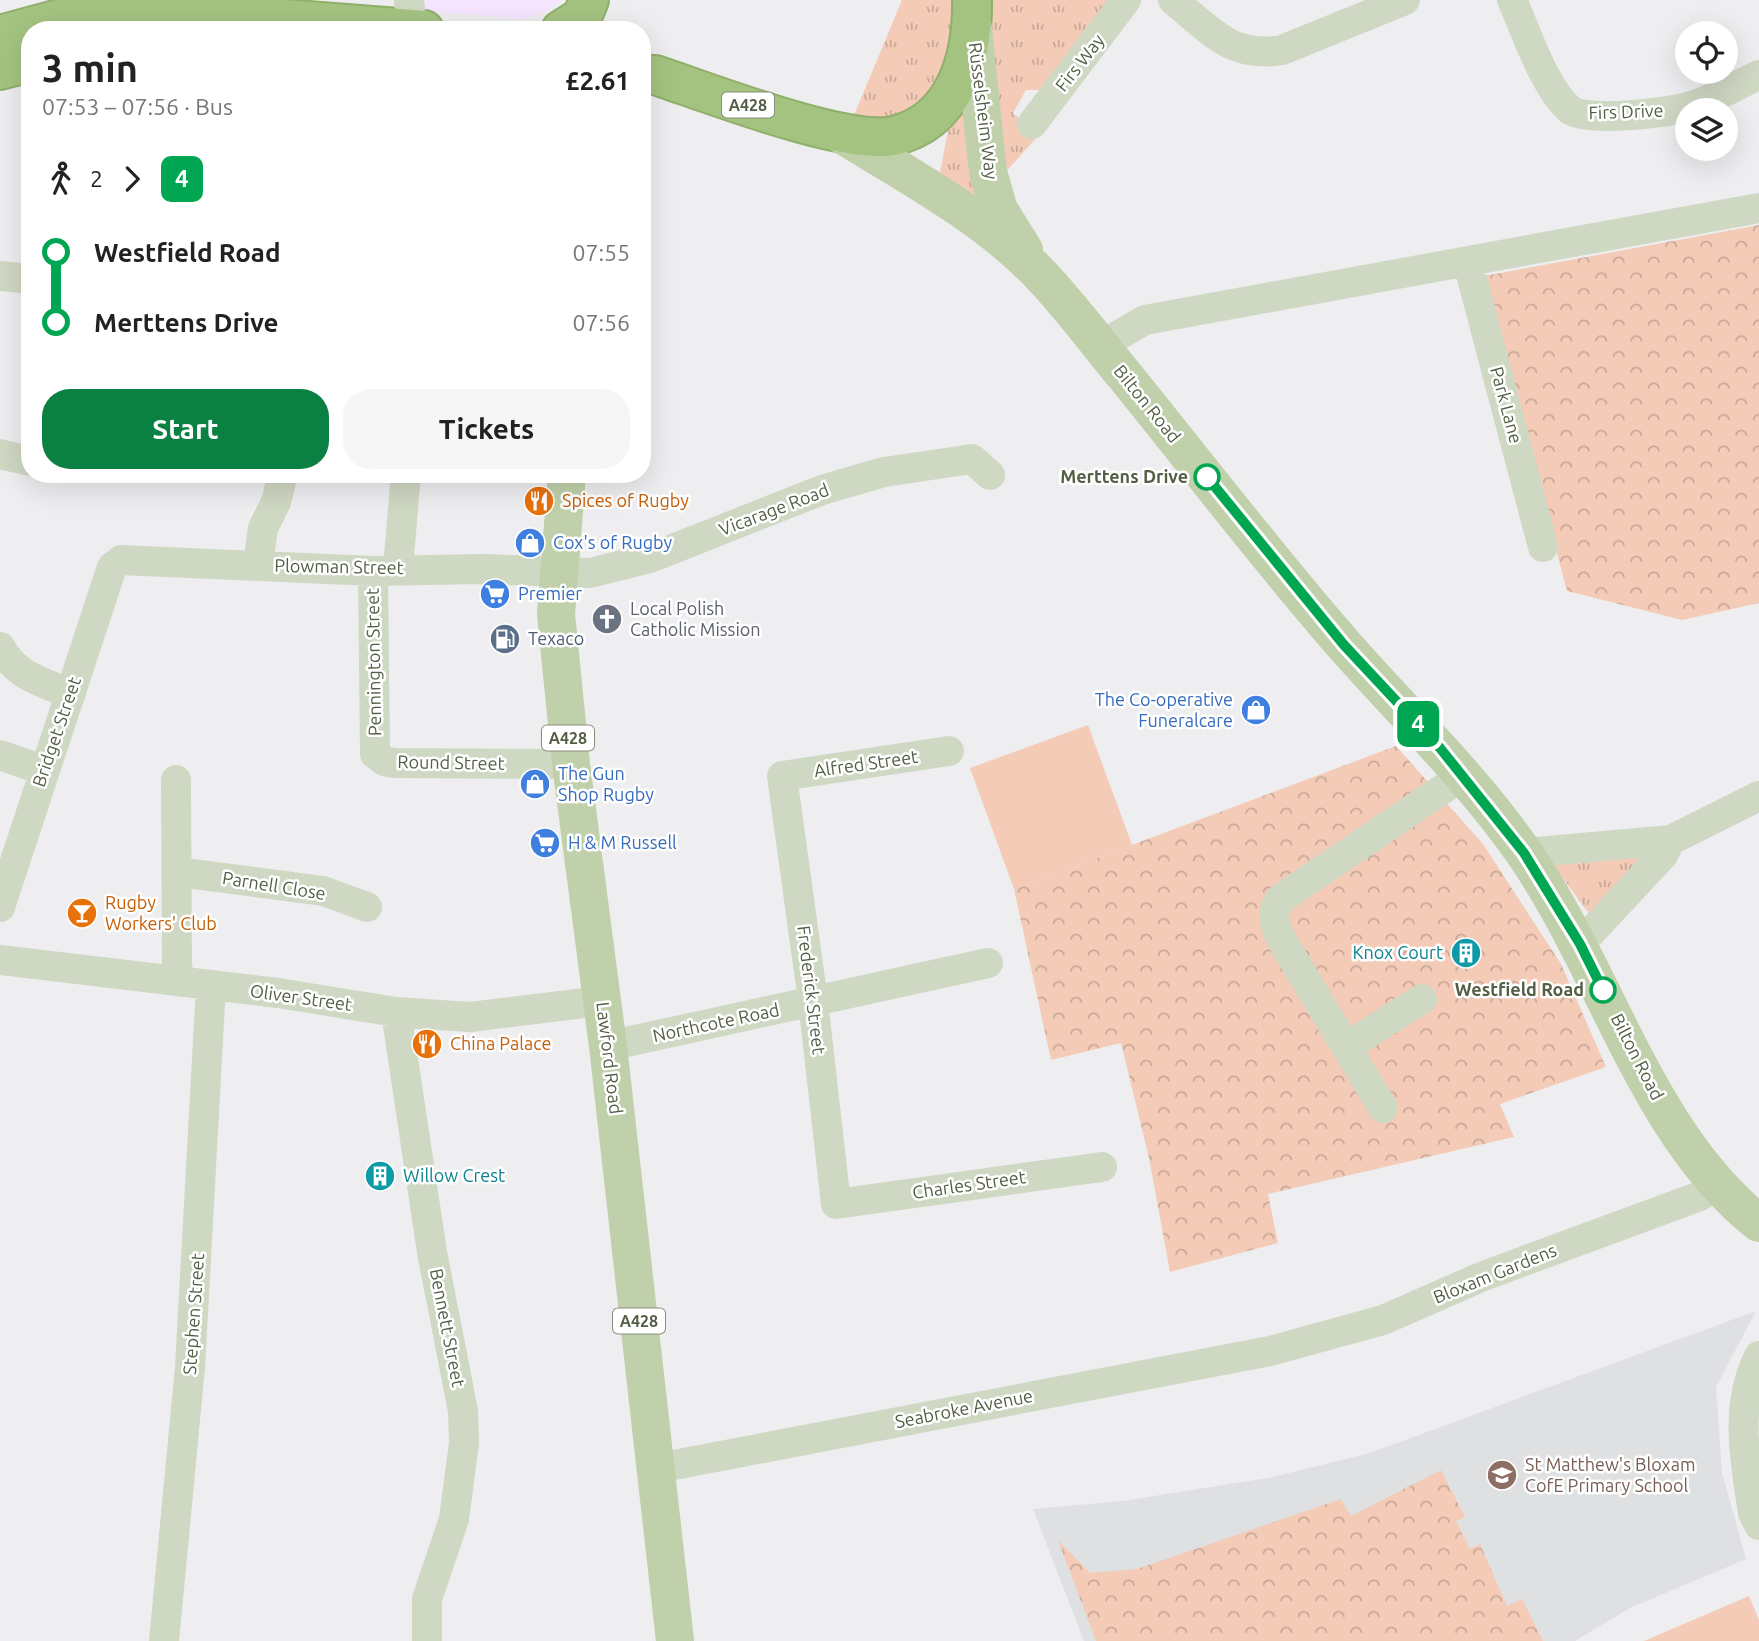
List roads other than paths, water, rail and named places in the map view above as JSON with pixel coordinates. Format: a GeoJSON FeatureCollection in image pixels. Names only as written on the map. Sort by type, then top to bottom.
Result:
{"type":"FeatureCollection","features":[{"type":"Feature","properties":{"kind":"highway"},"geometry":{"type":"LineString","coordinates":[[51,21],[169,13],[290,21]]}},
{"type":"Feature","properties":{"kind":"highway","name":"Rüsselsheim Way"},"geometry":{"type":"LineString","coordinates":[[841,134],[892,136],[937,113],[963,73],[972,13]]}},
{"type":"Feature","properties":{"kind":"highway"},"geometry":{"type":"LineString","coordinates":[[0,34],[21,29]]}},
{"type":"Feature","properties":{"kind":"highway"},"geometry":{"type":"LineString","coordinates":[[0,70],[21,64]]}},
{"type":"Feature","properties":{"kind":"highway","name":"Bilton Road"},"geometry":{"type":"LineString","coordinates":[[651,74],[841,134]]}},
{"type":"Feature","properties":{"kind":"main road","name":"Rüsselsheim Way"},"geometry":{"type":"LineString","coordinates":[[972,13],[988,172],[999,210],[1036,269]]}},
{"type":"Feature","properties":{"kind":"main road","name":"Bilton Road"},"geometry":{"type":"LineString","coordinates":[[841,134],[957,206],[1036,269],[1344,645],[1462,776],[1524,853],[1580,944],[1645,1077],[1677,1132],[1717,1185],[1759,1223]]}},
{"type":"Feature","properties":{"kind":"main road","name":"Lawford Road"},"geometry":{"type":"LineString","coordinates":[[566,483],[557,571],[556,614],[571,764],[608,1046],[675,1641]]}},
{"type":"Feature","properties":{"kind":"street"},"geometry":{"type":"LineString","coordinates":[[410,0],[411,21]]}},
{"type":"Feature","properties":{"kind":"street","name":"Firs Way"},"geometry":{"type":"LineString","coordinates":[[1032,124],[1126,0]]}},
{"type":"Feature","properties":{"kind":"street"},"geometry":{"type":"LineString","coordinates":[[1173,0],[1227,44],[1260,54],[1282,50],[1405,0]]}},
{"type":"Feature","properties":{"kind":"street","name":"Firs Drive"},"geometry":{"type":"LineString","coordinates":[[1512,0],[1553,90],[1571,111],[1589,117],[1668,111],[1691,106],[1759,75]]}},
{"type":"Feature","properties":{"kind":"street"},"geometry":{"type":"LineString","coordinates":[[1100,346],[1145,320],[1759,208]]}},
{"type":"Feature","properties":{"kind":"street","name":"Park Lane"},"geometry":{"type":"LineString","coordinates":[[1468,263],[1543,547]]}},
{"type":"Feature","properties":{"kind":"street"},"geometry":{"type":"LineString","coordinates":[[0,276],[21,278]]}},
{"type":"Feature","properties":{"kind":"street"},"geometry":{"type":"LineString","coordinates":[[0,454],[21,459]]}},
{"type":"Feature","properties":{"kind":"street","name":"Vicarage Road"},"geometry":{"type":"LineString","coordinates":[[557,571],[590,573],[650,558],[822,490],[884,472],[972,459],[989,475]]}},
{"type":"Feature","properties":{"kind":"street"},"geometry":{"type":"LineString","coordinates":[[258,565],[263,528],[276,502],[281,483]]}},
{"type":"Feature","properties":{"kind":"street","name":"Pennington Street"},"geometry":{"type":"LineString","coordinates":[[375,754],[386,570],[404,483]]}},
{"type":"Feature","properties":{"kind":"street","name":"Plowman Street"},"geometry":{"type":"LineString","coordinates":[[121,560],[386,570],[557,571]]}},
{"type":"Feature","properties":{"kind":"street","name":"Bridget Street"},"geometry":{"type":"LineString","coordinates":[[0,907],[112,567],[121,560]]}},
{"type":"Feature","properties":{"kind":"street"},"geometry":{"type":"LineString","coordinates":[[0,647],[10,665],[21,673],[71,694]]}},
{"type":"Feature","properties":{"kind":"street","name":"Alfred Street"},"geometry":{"type":"LineString","coordinates":[[782,776],[949,751]]}},
{"type":"Feature","properties":{"kind":"street","name":"Round Street"},"geometry":{"type":"LineString","coordinates":[[375,754],[384,761],[394,763],[571,764]]}},
{"type":"Feature","properties":{"kind":"street"},"geometry":{"type":"LineString","coordinates":[[0,755],[43,770]]}},
{"type":"Feature","properties":{"kind":"street","name":"Frederick Street"},"geometry":{"type":"LineString","coordinates":[[782,776],[813,1001],[836,1203]]}},
{"type":"Feature","properties":{"kind":"street"},"geometry":{"type":"LineString","coordinates":[[1383,1108],[1281,939],[1274,923],[1274,909],[1280,899],[1462,776]]}},
{"type":"Feature","properties":{"kind":"street"},"geometry":{"type":"LineString","coordinates":[[176,780],[177,968],[182,982]]}},
{"type":"Feature","properties":{"kind":"street"},"geometry":{"type":"LineString","coordinates":[[1524,853],[1671,839],[1759,796]]}},
{"type":"Feature","properties":{"kind":"street"},"geometry":{"type":"LineString","coordinates":[[1580,944],[1664,855],[1671,839]]}},
{"type":"Feature","properties":{"kind":"street","name":"Parnell Close"},"geometry":{"type":"LineString","coordinates":[[178,872],[323,891],[367,908]]}},
{"type":"Feature","properties":{"kind":"street","name":"Oliver Street"},"geometry":{"type":"LineString","coordinates":[[0,960],[396,1012],[470,1017],[601,1001]]}},
{"type":"Feature","properties":{"kind":"street","name":"Northcote Road"},"geometry":{"type":"LineString","coordinates":[[608,1046],[988,963]]}},
{"type":"Feature","properties":{"kind":"street","name":"Stephen Street"},"geometry":{"type":"LineString","coordinates":[[163,1641],[190,1367],[211,986]]}},
{"type":"Feature","properties":{"kind":"street"},"geometry":{"type":"LineString","coordinates":[[1346,1047],[1423,999]]}},
{"type":"Feature","properties":{"kind":"street","name":"Bennett Street"},"geometry":{"type":"LineString","coordinates":[[396,1012],[432,1252],[463,1410],[464,1443],[454,1519],[427,1599],[427,1641]]}},
{"type":"Feature","properties":{"kind":"street","name":"Charles Street"},"geometry":{"type":"LineString","coordinates":[[836,1203],[1101,1167]]}},
{"type":"Feature","properties":{"kind":"street","name":"Bloxam Gardens"},"geometry":{"type":"LineString","coordinates":[[1270,1351],[1383,1320],[1481,1277],[1700,1196],[1717,1185]]}},
{"type":"Feature","properties":{"kind":"street","name":"Seabroke Avenue"},"geometry":{"type":"LineString","coordinates":[[657,1468],[1270,1351]]}},
{"type":"Feature","properties":{"kind":"street"},"geometry":{"type":"LineString","coordinates":[[1759,1356],[1746,1392],[1742,1432],[1753,1513],[1759,1525]]}},
{"type":"Feature","properties":{"kind":"place","name":"Merttens Drive"},"geometry":{"type":"Point","coordinates":[1207,477]}},
{"type":"Feature","properties":{"kind":"place","name":"Spices of Rugby"},"geometry":{"type":"Point","coordinates":[539,501]}},
{"type":"Feature","properties":{"kind":"place","name":"Cox's of Rugby"},"geometry":{"type":"Point","coordinates":[530,543]}},
{"type":"Feature","properties":{"kind":"place","name":"Premier"},"geometry":{"type":"Point","coordinates":[495,594]}},
{"type":"Feature","properties":{"kind":"place","name":"Local Polish Catholic Mission"},"geometry":{"type":"Point","coordinates":[607,619]}},
{"type":"Feature","properties":{"kind":"place","name":"Texaco"},"geometry":{"type":"Point","coordinates":[505,639]}},
{"type":"Feature","properties":{"kind":"place","name":"The Co-operative Funeralcare"},"geometry":{"type":"Point","coordinates":[1256,710]}},
{"type":"Feature","properties":{"kind":"place","name":"The Gun Shop Rugby"},"geometry":{"type":"Point","coordinates":[535,784]}},
{"type":"Feature","properties":{"kind":"place","name":"H & M Russell"},"geometry":{"type":"Point","coordinates":[545,843]}},
{"type":"Feature","properties":{"kind":"place","name":"Rugby Workers' Club"},"geometry":{"type":"Point","coordinates":[82,913]}},
{"type":"Feature","properties":{"kind":"place","name":"Knox Court"},"geometry":{"type":"Point","coordinates":[1466,953]}},
{"type":"Feature","properties":{"kind":"place","name":"Westfield Road"},"geometry":{"type":"Point","coordinates":[1603,990]}},
{"type":"Feature","properties":{"kind":"place","name":"China Palace"},"geometry":{"type":"Point","coordinates":[427,1044]}},
{"type":"Feature","properties":{"kind":"place","name":"Willow Crest"},"geometry":{"type":"Point","coordinates":[380,1176]}},
{"type":"Feature","properties":{"kind":"place","name":"St Matthew's Bloxam CofE Primary School"},"geometry":{"type":"Point","coordinates":[1502,1475]}}]}
